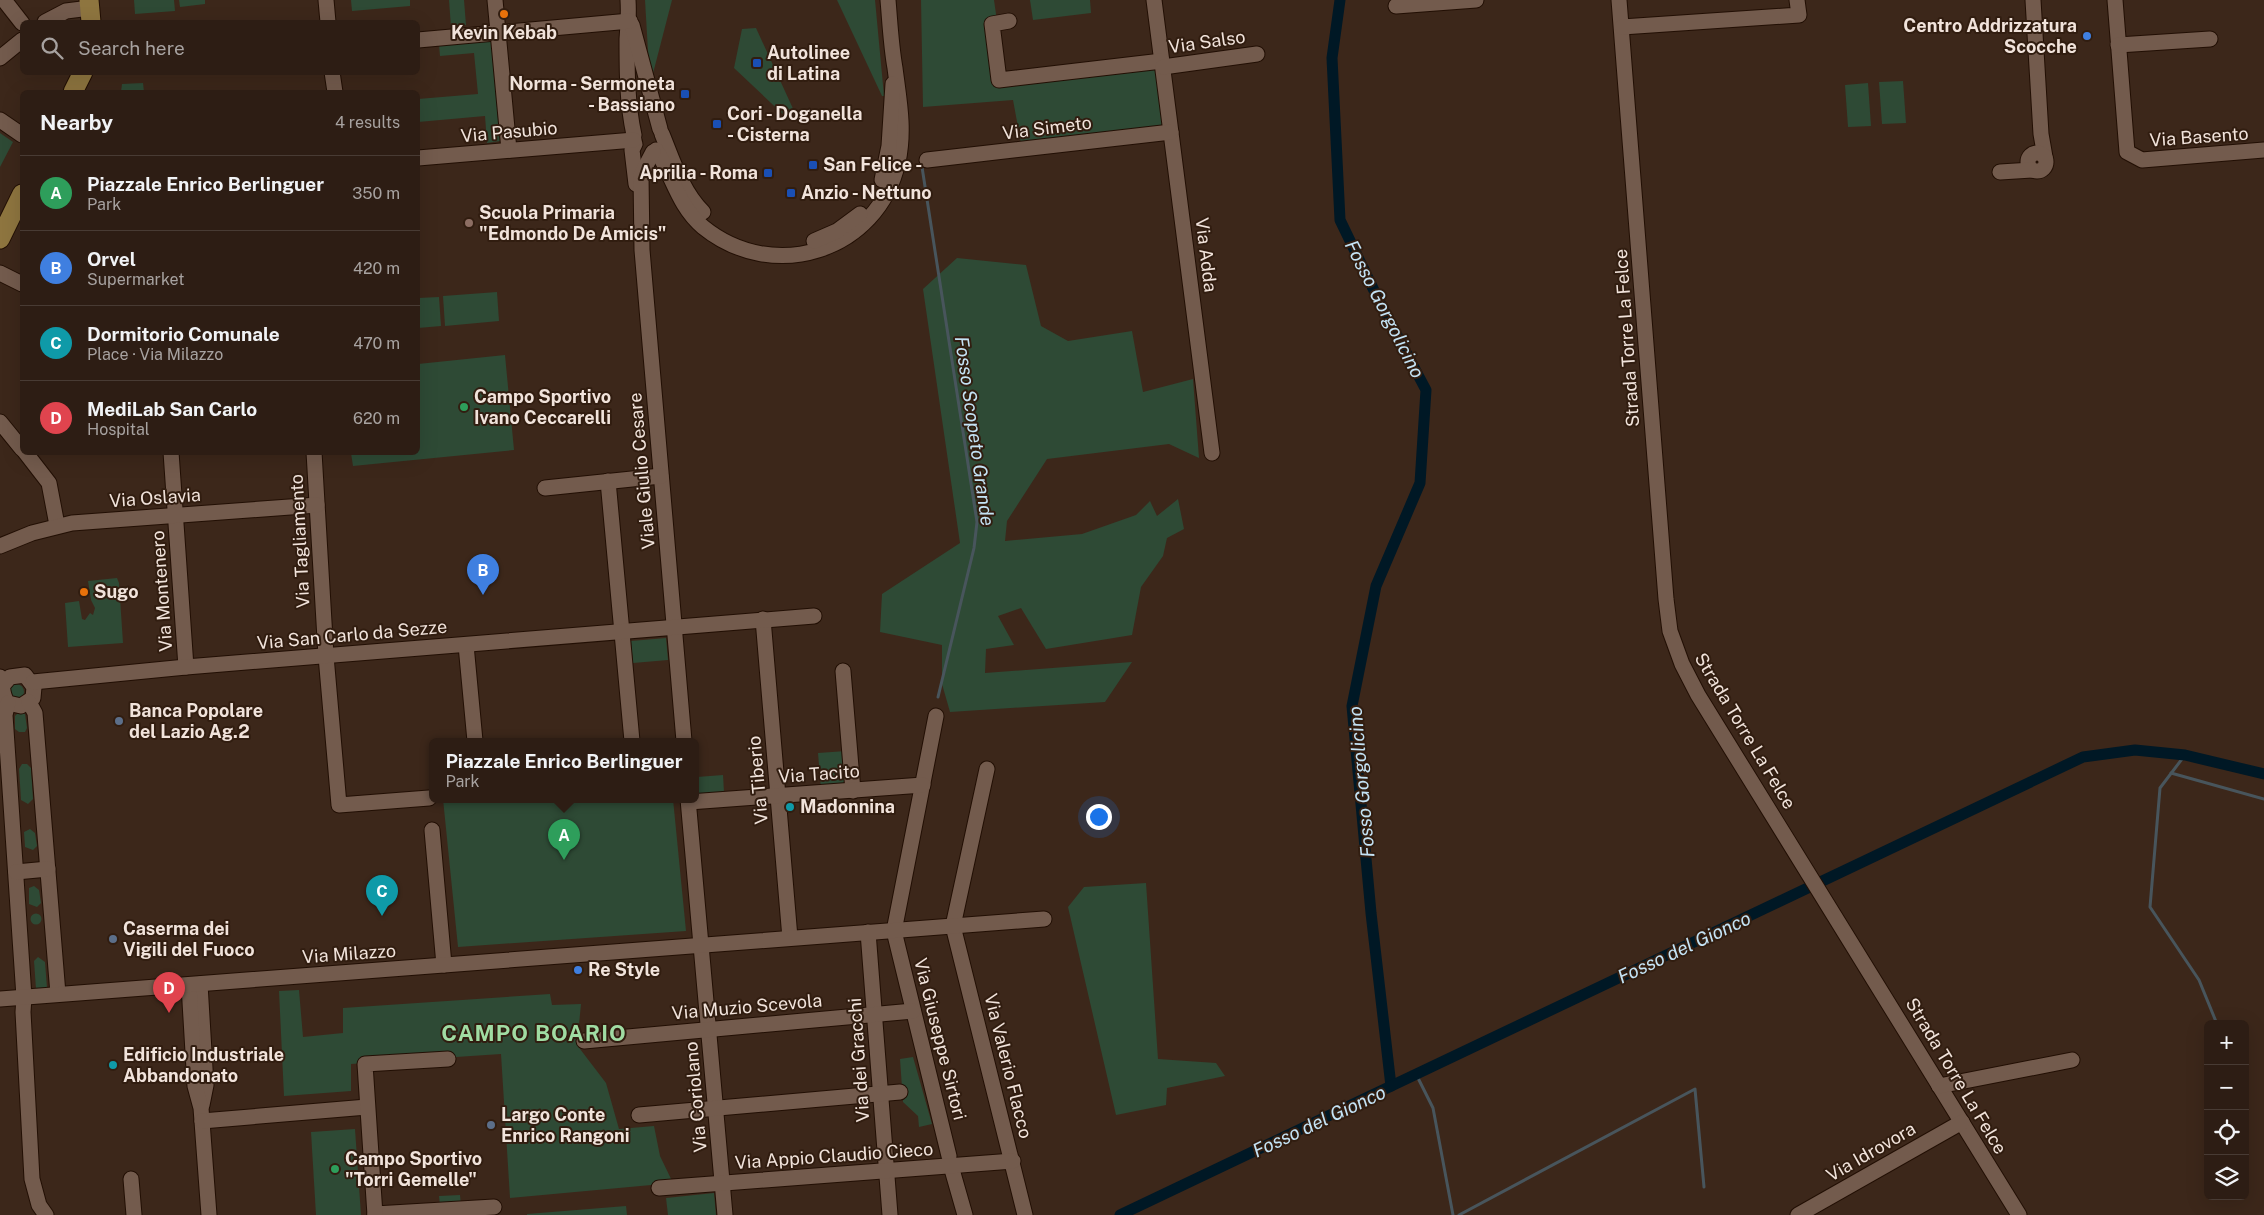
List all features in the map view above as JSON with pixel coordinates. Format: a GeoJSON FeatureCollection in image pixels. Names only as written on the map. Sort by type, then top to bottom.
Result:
{"type":"FeatureCollection","features":[{"type":"Feature","properties":{"kind":"main road"},"geometry":{"type":"LineString","coordinates":[[75,90],[82,75]]}},
{"type":"Feature","properties":{"kind":"main road"},"geometry":{"type":"LineString","coordinates":[[0,239],[20,198]]}},
{"type":"Feature","properties":{"kind":"street"},"geometry":{"type":"LineString","coordinates":[[4,0],[20,20]]}},
{"type":"Feature","properties":{"kind":"street"},"geometry":{"type":"LineString","coordinates":[[326,0],[328,20]]}},
{"type":"Feature","properties":{"kind":"street"},"geometry":{"type":"LineString","coordinates":[[495,0],[509,150]]}},
{"type":"Feature","properties":{"kind":"street","name":"Viale Giulio Cesare"},"geometry":{"type":"LineString","coordinates":[[628,0],[630,21],[661,132],[687,191],[695,204],[716,224],[736,236],[759,244],[778,246],[810,242],[824,238],[859,215],[877,192],[883,178],[889,146],[890,110],[895,67]]}},
{"type":"Feature","properties":{"kind":"street"},"geometry":{"type":"LineString","coordinates":[[654,151],[682,202],[703,226],[724,240],[753,252],[776,256],[823,249],[841,241],[859,228],[871,216],[887,192],[898,162],[902,106],[895,67],[888,0]]}},
{"type":"Feature","properties":{"kind":"street","name":"Via Adda"},"geometry":{"type":"LineString","coordinates":[[1154,0],[1212,453]]}},
{"type":"Feature","properties":{"kind":"street"},"geometry":{"type":"LineString","coordinates":[[1396,6],[1476,0]]}},
{"type":"Feature","properties":{"kind":"street","name":"Strada Torre La Felce"},"geometry":{"type":"LineString","coordinates":[[1620,0],[1651,422],[1670,631],[1682,664],[1698,695],[1810,873],[2019,1215]]}},
{"type":"Feature","properties":{"kind":"street"},"geometry":{"type":"LineString","coordinates":[[1622,27],[1799,15],[1797,0]]}},
{"type":"Feature","properties":{"kind":"street"},"geometry":{"type":"LineString","coordinates":[[2007,171],[2034,160],[2041,134],[2033,0]]}},
{"type":"Feature","properties":{"kind":"street","name":"Via Basento"},"geometry":{"type":"LineString","coordinates":[[2115,0],[2127,152],[2133,157],[2142,160],[2264,150]]}},
{"type":"Feature","properties":{"kind":"street"},"geometry":{"type":"LineString","coordinates":[[49,20],[66,11],[90,10]]}},
{"type":"Feature","properties":{"kind":"street"},"geometry":{"type":"LineString","coordinates":[[420,40],[630,21]]}},
{"type":"Feature","properties":{"kind":"street","name":"Viale Giulio Cesare"},"geometry":{"type":"LineString","coordinates":[[630,21],[627,88],[634,140],[632,150],[636,186],[640,197]]}},
{"type":"Feature","properties":{"kind":"street"},"geometry":{"type":"LineString","coordinates":[[1009,22],[992,24],[999,80],[1162,64]]}},
{"type":"Feature","properties":{"kind":"street"},"geometry":{"type":"LineString","coordinates":[[2118,45],[2210,39]]}},
{"type":"Feature","properties":{"kind":"street"},"geometry":{"type":"LineString","coordinates":[[0,58],[20,42]]}},
{"type":"Feature","properties":{"kind":"street","name":"Via Salso"},"geometry":{"type":"LineString","coordinates":[[1162,64],[1257,54]]}},
{"type":"Feature","properties":{"kind":"street"},"geometry":{"type":"LineString","coordinates":[[332,75],[335,90]]}},
{"type":"Feature","properties":{"kind":"street"},"geometry":{"type":"LineString","coordinates":[[0,120],[20,134]]}},
{"type":"Feature","properties":{"kind":"street"},"geometry":{"type":"LineString","coordinates":[[652,124],[661,132],[662,143],[654,151],[641,150],[634,140],[643,125],[652,124]]}},
{"type":"Feature","properties":{"kind":"street","name":"Via Simeto"},"geometry":{"type":"LineString","coordinates":[[927,160],[1171,132]]}},
{"type":"Feature","properties":{"kind":"street","name":"Via Pasubio"},"geometry":{"type":"LineString","coordinates":[[420,158],[634,140]]}},
{"type":"Feature","properties":{"kind":"street","name":"Viale Giulio Cesare"},"geometry":{"type":"LineString","coordinates":[[654,151],[641,175],[642,250],[684,738]]}},
{"type":"Feature","properties":{"kind":"street"},"geometry":{"type":"LineString","coordinates":[[0,273],[20,283]]}},
{"type":"Feature","properties":{"kind":"street"},"geometry":{"type":"LineString","coordinates":[[0,422],[20,447]]}},
{"type":"Feature","properties":{"kind":"street"},"geometry":{"type":"LineString","coordinates":[[27,455],[51,487],[57,525]]}},
{"type":"Feature","properties":{"kind":"street","name":"Via Montenero"},"geometry":{"type":"LineString","coordinates":[[170,455],[186,667]]}},
{"type":"Feature","properties":{"kind":"street","name":"Via Tagliamento"},"geometry":{"type":"LineString","coordinates":[[314,455],[326,656],[339,805],[429,798]]}},
{"type":"Feature","properties":{"kind":"street"},"geometry":{"type":"LineString","coordinates":[[545,488],[661,476]]}},
{"type":"Feature","properties":{"kind":"street"},"geometry":{"type":"LineString","coordinates":[[608,482],[632,738]]}},
{"type":"Feature","properties":{"kind":"street","name":"Via Oslavia"},"geometry":{"type":"LineString","coordinates":[[0,546],[57,525],[317,505]]}},
{"type":"Feature","properties":{"kind":"street","name":"Via San Carlo da Sezze"},"geometry":{"type":"LineString","coordinates":[[32,682],[622,630],[814,616]]}},
{"type":"Feature","properties":{"kind":"street","name":"Via Tiberio"},"geometry":{"type":"LineString","coordinates":[[763,619],[790,938]]}},
{"type":"Feature","properties":{"kind":"street"},"geometry":{"type":"LineString","coordinates":[[466,645],[475,738]]}},
{"type":"Feature","properties":{"kind":"street"},"geometry":{"type":"LineString","coordinates":[[843,671],[853,790]]}},
{"type":"Feature","properties":{"kind":"street"},"geometry":{"type":"LineString","coordinates":[[8,703],[21,706],[30,702],[34,693],[32,682],[29,678],[20,674],[2,681],[3,694],[8,703],[5,715],[24,997],[23,1012],[32,1179],[40,1205],[46,1215]]}},
{"type":"Feature","properties":{"kind":"street"},"geometry":{"type":"LineString","coordinates":[[30,702],[35,713],[58,994]]}},
{"type":"Feature","properties":{"kind":"street"},"geometry":{"type":"LineString","coordinates":[[894,930],[936,716]]}},
{"type":"Feature","properties":{"kind":"street"},"geometry":{"type":"LineString","coordinates":[[953,926],[987,769]]}},
{"type":"Feature","properties":{"kind":"street","name":"Via Tacito"},"geometry":{"type":"LineString","coordinates":[[699,800],[922,786]]}},
{"type":"Feature","properties":{"kind":"street"},"geometry":{"type":"LineString","coordinates":[[689,803],[701,945],[1044,919]]}},
{"type":"Feature","properties":{"kind":"street"},"geometry":{"type":"LineString","coordinates":[[432,830],[444,965]]}},
{"type":"Feature","properties":{"kind":"street"},"geometry":{"type":"LineString","coordinates":[[16,872],[48,869]]}},
{"type":"Feature","properties":{"kind":"street","name":"Via Valerio Flacco"},"geometry":{"type":"LineString","coordinates":[[953,926],[1025,1215]]}},
{"type":"Feature","properties":{"kind":"street","name":"Via Giuseppe Sirtori"},"geometry":{"type":"LineString","coordinates":[[894,930],[950,1161],[965,1215]]}},
{"type":"Feature","properties":{"kind":"street","name":"Via dei Gracchi"},"geometry":{"type":"LineString","coordinates":[[868,932],[890,1215]]}},
{"type":"Feature","properties":{"kind":"street","name":"Via Milazzo"},"geometry":{"type":"LineString","coordinates":[[0,999],[701,945]]}},
{"type":"Feature","properties":{"kind":"street","name":"Via Coriolano"},"geometry":{"type":"LineString","coordinates":[[701,945],[725,1215]]}},
{"type":"Feature","properties":{"kind":"street"},"geometry":{"type":"LineString","coordinates":[[194,985],[206,1085],[202,1115],[209,1215]]}},
{"type":"Feature","properties":{"kind":"street","name":"Via Muzio Scevola"},"geometry":{"type":"LineString","coordinates":[[584,1041],[913,1011]]}},
{"type":"Feature","properties":{"kind":"street"},"geometry":{"type":"LineString","coordinates":[[448,1059],[364,1064],[375,1214],[494,1206]]}},
{"type":"Feature","properties":{"kind":"street"},"geometry":{"type":"LineString","coordinates":[[1940,1086],[2072,1060]]}},
{"type":"Feature","properties":{"kind":"street"},"geometry":{"type":"LineString","coordinates":[[639,1115],[900,1092]]}},
{"type":"Feature","properties":{"kind":"street"},"geometry":{"type":"LineString","coordinates":[[202,1115],[367,1107]]}},
{"type":"Feature","properties":{"kind":"street","name":"Via Idrovora"},"geometry":{"type":"LineString","coordinates":[[1798,1215],[1962,1122]]}},
{"type":"Feature","properties":{"kind":"street","name":"Via Appio Claudio Cieco"},"geometry":{"type":"LineString","coordinates":[[659,1188],[886,1171],[950,1161],[1013,1161]]}},
{"type":"Feature","properties":{"kind":"street"},"geometry":{"type":"LineString","coordinates":[[132,1179],[134,1215]]}},
{"type":"Feature","properties":{"kind":"green space"},"geometry":{"type":"Polygon","coordinates":[[[134,0],[174,0],[175,11],[135,14],[134,0]]]}},
{"type":"Feature","properties":{"kind":"green space"},"geometry":{"type":"Polygon","coordinates":[[[179,0],[205,0],[205,4],[180,7],[179,0]]]}},
{"type":"Feature","properties":{"kind":"green space"},"geometry":{"type":"Polygon","coordinates":[[[351,0],[410,0],[410,6],[352,11],[351,0]]]}},
{"type":"Feature","properties":{"kind":"green space"},"geometry":{"type":"Polygon","coordinates":[[[449,0],[464,0],[466,25],[451,27],[449,0]]]}},
{"type":"Feature","properties":{"kind":"green space"},"geometry":{"type":"Polygon","coordinates":[[[645,0],[672,0],[650,85],[645,0]]]}},
{"type":"Feature","properties":{"kind":"green space"},"geometry":{"type":"Polygon","coordinates":[[[837,0],[875,0],[884,96],[882,96],[837,0]]]}},
{"type":"Feature","properties":{"kind":"green space"},"geometry":{"type":"Polygon","coordinates":[[[921,0],[994,0],[997,21],[996,85],[1159,65],[1167,126],[1021,143],[1013,100],[923,107],[921,0]]]}},
{"type":"Feature","properties":{"kind":"green space"},"geometry":{"type":"Polygon","coordinates":[[[1030,0],[1090,0],[1091,13],[1033,20],[1030,0]]]}},
{"type":"Feature","properties":{"kind":"green space"},"geometry":{"type":"Polygon","coordinates":[[[756,28],[795,113],[789,120],[734,68],[742,29],[756,28]]]}},
{"type":"Feature","properties":{"kind":"green space"},"geometry":{"type":"Polygon","coordinates":[[[491,40],[500,141],[487,143],[485,116],[420,122],[420,99],[478,94],[474,53],[440,56],[439,45],[491,40]]]}},
{"type":"Feature","properties":{"kind":"green space"},"geometry":{"type":"Polygon","coordinates":[[[1903,81],[1906,123],[1882,124],[1879,82],[1903,81]]]}},
{"type":"Feature","properties":{"kind":"green space"},"geometry":{"type":"Polygon","coordinates":[[[143,83],[144,90],[121,90],[122,84],[143,83]]]}},
{"type":"Feature","properties":{"kind":"green space"},"geometry":{"type":"Polygon","coordinates":[[[1868,83],[1871,126],[1848,127],[1845,85],[1868,83]]]}},
{"type":"Feature","properties":{"kind":"green space"},"geometry":{"type":"Polygon","coordinates":[[[0,133],[13,142],[0,167],[0,133]]]}},
{"type":"Feature","properties":{"kind":"green space"},"geometry":{"type":"Polygon","coordinates":[[[957,258],[1026,265],[1041,326],[1068,341],[1132,331],[1143,392],[1193,379],[1199,458],[1169,444],[1047,459],[1007,521],[1005,541],[1082,534],[1136,515],[1150,501],[1157,516],[1178,499],[1184,529],[1167,538],[1163,556],[1141,587],[1132,635],[1046,649],[1021,608],[998,616],[1014,645],[986,649],[985,673],[1132,662],[1105,702],[950,712],[942,684],[942,645],[880,632],[882,594],[960,543],[923,289],[957,258]]]}},
{"type":"Feature","properties":{"kind":"green space"},"geometry":{"type":"Polygon","coordinates":[[[497,292],[499,321],[445,326],[443,296],[497,292]]]}},
{"type":"Feature","properties":{"kind":"green space"},"geometry":{"type":"Polygon","coordinates":[[[439,297],[441,326],[420,328],[420,298],[439,297]]]}},
{"type":"Feature","properties":{"kind":"green space","name":"Campo Sportivo Ivano Ceccarelli"},"geometry":{"type":"Polygon","coordinates":[[[505,355],[514,450],[353,466],[351,455],[420,455],[420,364],[505,355]]]}},
{"type":"Feature","properties":{"kind":"green space"},"geometry":{"type":"Polygon","coordinates":[[[117,578],[119,583],[123,643],[68,647],[65,603],[79,601],[82,619],[85,620],[90,613],[93,615],[95,608],[91,600],[88,581],[117,578]]]}},
{"type":"Feature","properties":{"kind":"green space"},"geometry":{"type":"Polygon","coordinates":[[[666,638],[668,660],[633,663],[631,641],[666,638]]]}},
{"type":"Feature","properties":{"kind":"green space"},"geometry":{"type":"Polygon","coordinates":[[[16,684],[24,692],[16,700],[8,692],[16,684]]]}},
{"type":"Feature","properties":{"kind":"green space"},"geometry":{"type":"Polygon","coordinates":[[[18,713],[25,714],[27,728],[25,732],[19,732],[15,729],[15,716],[18,713]]]}},
{"type":"Feature","properties":{"kind":"green space"},"geometry":{"type":"Polygon","coordinates":[[[846,751],[849,787],[821,789],[818,753],[846,751]]]}},
{"type":"Feature","properties":{"kind":"green space"},"geometry":{"type":"Polygon","coordinates":[[[22,764],[27,764],[31,768],[33,799],[28,804],[21,800],[19,769],[22,764]]]}},
{"type":"Feature","properties":{"kind":"green space"},"geometry":{"type":"Polygon","coordinates":[[[723,775],[724,792],[699,794],[699,777],[723,775]]]}},
{"type":"Feature","properties":{"kind":"green space"},"geometry":{"type":"Polygon","coordinates":[[[443,803],[673,803],[686,931],[458,947],[443,803]]]}},
{"type":"Feature","properties":{"kind":"green space"},"geometry":{"type":"Polygon","coordinates":[[[30,829],[35,833],[37,846],[33,850],[25,847],[24,832],[30,829]]]}},
{"type":"Feature","properties":{"kind":"green space"},"geometry":{"type":"Polygon","coordinates":[[[1146,883],[1158,1059],[1216,1063],[1225,1076],[1167,1088],[1166,1105],[1116,1115],[1068,907],[1084,887],[1146,883]]]}},
{"type":"Feature","properties":{"kind":"green space"},"geometry":{"type":"Polygon","coordinates":[[[34,886],[39,890],[41,903],[37,907],[29,904],[29,888],[34,886]]]}},
{"type":"Feature","properties":{"kind":"green space"},"geometry":{"type":"Polygon","coordinates":[[[36,913],[42,919],[36,925],[30,919],[36,913]]]}},
{"type":"Feature","properties":{"kind":"green space"},"geometry":{"type":"Polygon","coordinates":[[[38,957],[45,962],[47,988],[45,991],[37,991],[36,989],[34,961],[38,957]]]}},
{"type":"Feature","properties":{"kind":"green space"},"geometry":{"type":"Polygon","coordinates":[[[299,990],[303,1037],[343,1033],[343,1008],[550,994],[552,1005],[581,1004],[577,1045],[606,1083],[619,1129],[654,1126],[660,1156],[673,1183],[510,1198],[501,1054],[351,1064],[351,1091],[284,1096],[279,991],[299,990]]]}},
{"type":"Feature","properties":{"kind":"green space"},"geometry":{"type":"Polygon","coordinates":[[[913,1057],[932,1124],[919,1127],[918,1116],[903,1102],[900,1059],[913,1057]]]}},
{"type":"Feature","properties":{"kind":"green space"},"geometry":{"type":"Polygon","coordinates":[[[355,1129],[361,1215],[316,1215],[311,1132],[355,1129]]]}},
{"type":"Feature","properties":{"kind":"green space"},"geometry":{"type":"Polygon","coordinates":[[[714,1193],[716,1215],[668,1215],[666,1198],[714,1193]]]}},
{"type":"Feature","properties":{"kind":"green space"},"geometry":{"type":"Polygon","coordinates":[[[460,1195],[462,1215],[441,1215],[439,1196],[460,1195]]]}},
{"type":"Feature","properties":{"kind":"green space"},"geometry":{"type":"Polygon","coordinates":[[[626,1206],[627,1215],[527,1215],[527,1214],[626,1206]]]}},
{"type":"Feature","properties":{"kind":"waterway","name":"Fosso Gorgolicino"},"geometry":{"type":"LineString","coordinates":[[1340,0],[1332,58],[1340,220],[1381,305],[1426,390],[1420,483],[1376,586],[1352,706],[1371,913],[1391,1086]]}},
{"type":"Feature","properties":{"kind":"waterway","name":"Fosso Scopeto Grande"},"geometry":{"type":"LineString","coordinates":[[922,167],[977,522],[974,548],[938,697]]}},
{"type":"Feature","properties":{"kind":"waterway","name":"Fosso del Gionco"},"geometry":{"type":"LineString","coordinates":[[1120,1215],[2083,757],[2135,750],[2185,755],[2264,774]]}},
{"type":"Feature","properties":{"kind":"waterway"},"geometry":{"type":"LineString","coordinates":[[2185,755],[2160,788],[2150,907],[2199,980],[2215,1020]]}},
{"type":"Feature","properties":{"kind":"waterway"},"geometry":{"type":"LineString","coordinates":[[2171,773],[2264,799]]}},
{"type":"Feature","properties":{"kind":"waterway"},"geometry":{"type":"LineString","coordinates":[[1416,1074],[1433,1108],[1453,1215]]}},
{"type":"Feature","properties":{"kind":"waterway"},"geometry":{"type":"LineString","coordinates":[[1459,1215],[1695,1089],[1704,1187]]}},
{"type":"Feature","properties":{"kind":"place","name":"Kevin Kebab"},"geometry":{"type":"Point","coordinates":[504,14]}},
{"type":"Feature","properties":{"kind":"place","name":"Centro Addrizzatura Scocche"},"geometry":{"type":"Point","coordinates":[2087,36]}},
{"type":"Feature","properties":{"kind":"place","name":"Autolinee di Latina"},"geometry":{"type":"Point","coordinates":[757,63]}},
{"type":"Feature","properties":{"kind":"place","name":"Norma - Sermoneta - Bassiano"},"geometry":{"type":"Point","coordinates":[685,94]}},
{"type":"Feature","properties":{"kind":"place","name":"Cori - Doganella - Cisterna"},"geometry":{"type":"Point","coordinates":[717,124]}},
{"type":"Feature","properties":{"kind":"place","name":"San Felice -"},"geometry":{"type":"Point","coordinates":[813,165]}},
{"type":"Feature","properties":{"kind":"place","name":"Aprilia - Roma"},"geometry":{"type":"Point","coordinates":[768,173]}},
{"type":"Feature","properties":{"kind":"place","name":"Anzio - Nettuno"},"geometry":{"type":"Point","coordinates":[791,193]}},
{"type":"Feature","properties":{"kind":"place","name":"Scuola Primaria \"Edmondo De Amicis\""},"geometry":{"type":"Point","coordinates":[469,223]}},
{"type":"Feature","properties":{"kind":"place","name":"Campo Sportivo Ivano Ceccarelli"},"geometry":{"type":"Point","coordinates":[464,407]}},
{"type":"Feature","properties":{"kind":"place","name":"Sugo"},"geometry":{"type":"Point","coordinates":[84,592]}},
{"type":"Feature","properties":{"kind":"place","name":"Orvel"},"geometry":{"type":"Point","coordinates":[483,595]}},
{"type":"Feature","properties":{"kind":"place","name":"Banca Popolare del Lazio Ag.2"},"geometry":{"type":"Point","coordinates":[119,721]}},
{"type":"Feature","properties":{"kind":"place","name":"Madonnina"},"geometry":{"type":"Point","coordinates":[790,807]}},
{"type":"Feature","properties":{"kind":"place","name":"Piazzale Enrico Berlinguer"},"geometry":{"type":"Point","coordinates":[564,860]}},
{"type":"Feature","properties":{"kind":"place","name":"Dormitorio Comunale"},"geometry":{"type":"Point","coordinates":[382,916]}},
{"type":"Feature","properties":{"kind":"place","name":"Caserma dei Vigili del Fuoco"},"geometry":{"type":"Point","coordinates":[113,939]}},
{"type":"Feature","properties":{"kind":"place","name":"Re Style"},"geometry":{"type":"Point","coordinates":[578,970]}},
{"type":"Feature","properties":{"kind":"place","name":"MediLab San Carlo"},"geometry":{"type":"Point","coordinates":[169,1013]}},
{"type":"Feature","properties":{"kind":"place","name":"Edificio Industriale Abbandonato"},"geometry":{"type":"Point","coordinates":[113,1065]}},
{"type":"Feature","properties":{"kind":"place","name":"Largo Conte Enrico Rangoni"},"geometry":{"type":"Point","coordinates":[491,1125]}},
{"type":"Feature","properties":{"kind":"place","name":"Campo Sportivo \"Torri Gemelle\""},"geometry":{"type":"Point","coordinates":[335,1169]}},
{"type":"Feature","properties":{"kind":"district","name":"CAMPO BOARIO"},"geometry":{"type":"Point","coordinates":[534,1033]}}]}
